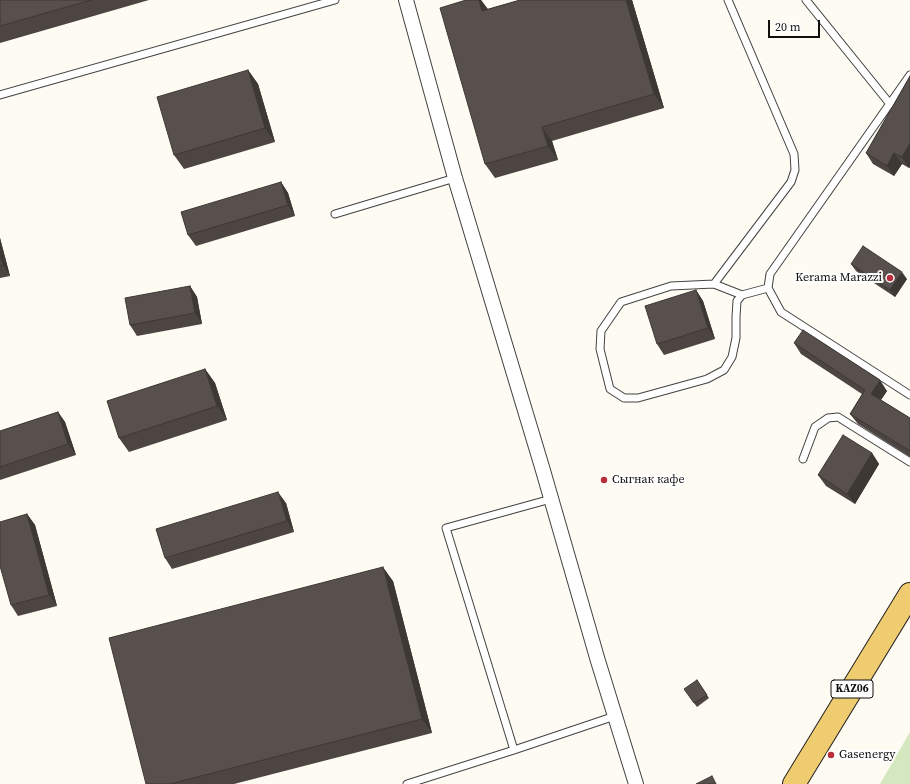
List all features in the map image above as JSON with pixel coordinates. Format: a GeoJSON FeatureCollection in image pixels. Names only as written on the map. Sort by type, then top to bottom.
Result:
{"type":"FeatureCollection","features":[{"type":"Feature","properties":{"kind":"main road","name":"KАZ06"},"geometry":{"type":"LineString","coordinates":[[794,784],[910,594]]}},
{"type":"Feature","properties":{"kind":"street"},"geometry":{"type":"LineString","coordinates":[[406,0],[455,178],[636,784]]}},
{"type":"Feature","properties":{"kind":"lane"},"geometry":{"type":"LineString","coordinates":[[0,95],[335,0]]}},
{"type":"Feature","properties":{"kind":"lane"},"geometry":{"type":"LineString","coordinates":[[714,284],[791,182],[795,170],[794,154],[728,0]]}},
{"type":"Feature","properties":{"kind":"lane"},"geometry":{"type":"LineString","coordinates":[[806,0],[890,104]]}},
{"type":"Feature","properties":{"kind":"lane"},"geometry":{"type":"LineString","coordinates":[[910,75],[770,274],[768,288],[781,312],[910,395]]}},
{"type":"Feature","properties":{"kind":"lane"},"geometry":{"type":"LineString","coordinates":[[335,214],[455,178]]}},
{"type":"Feature","properties":{"kind":"lane"},"geometry":{"type":"LineString","coordinates":[[742,295],[714,284],[672,286],[621,302],[601,331],[600,349],[610,389],[624,398],[638,398],[707,379],[724,370],[732,357],[736,338],[737,301],[742,295],[768,288]]}},
{"type":"Feature","properties":{"kind":"lane"},"geometry":{"type":"LineString","coordinates":[[803,459],[815,428],[828,418],[838,417],[910,462]]}},
{"type":"Feature","properties":{"kind":"lane"},"geometry":{"type":"LineString","coordinates":[[514,750],[446,528],[551,499]]}},
{"type":"Feature","properties":{"kind":"lane"},"geometry":{"type":"LineString","coordinates":[[407,784],[615,716]]}},
{"type":"Feature","properties":{"kind":"green space"},"geometry":{"type":"Polygon","coordinates":[[[910,732],[910,784],[880,784],[910,732]]]}},
{"type":"Feature","properties":{"kind":"building"},"geometry":{"type":"Polygon","coordinates":[[[0,0],[91,0],[0,26],[0,0]]]}},
{"type":"Feature","properties":{"kind":"building"},"geometry":{"type":"Polygon","coordinates":[[[466,0],[479,0],[482,11],[520,0],[626,0],[654,94],[542,127],[548,146],[485,164],[440,8],[466,0]]]}},
{"type":"Feature","properties":{"kind":"building"},"geometry":{"type":"Polygon","coordinates":[[[248,70],[265,128],[174,155],[157,97],[248,70]]]}},
{"type":"Feature","properties":{"kind":"building"},"geometry":{"type":"Polygon","coordinates":[[[910,76],[910,143],[902,157],[894,153],[887,166],[866,153],[910,76]]]}},
{"type":"Feature","properties":{"kind":"building"},"geometry":{"type":"Polygon","coordinates":[[[281,182],[288,205],[188,235],[181,212],[281,182]]]}},
{"type":"Feature","properties":{"kind":"building"},"geometry":{"type":"Polygon","coordinates":[[[863,246],[902,272],[890,290],[851,264],[863,246]]]}},
{"type":"Feature","properties":{"kind":"building"},"geometry":{"type":"Polygon","coordinates":[[[0,255],[3,265],[0,266],[0,255]]]}},
{"type":"Feature","properties":{"kind":"building"},"geometry":{"type":"Polygon","coordinates":[[[190,286],[195,313],[130,325],[125,298],[190,286]]]}},
{"type":"Feature","properties":{"kind":"building"},"geometry":{"type":"Polygon","coordinates":[[[696,290],[708,328],[657,344],[645,306],[696,290]]]}},
{"type":"Feature","properties":{"kind":"building"},"geometry":{"type":"Polygon","coordinates":[[[803,330],[880,380],[871,394],[910,418],[910,451],[850,414],[865,390],[794,343],[803,330]]]}},
{"type":"Feature","properties":{"kind":"building"},"geometry":{"type":"Polygon","coordinates":[[[205,369],[217,406],[119,438],[107,401],[205,369]]]}},
{"type":"Feature","properties":{"kind":"building"},"geometry":{"type":"Polygon","coordinates":[[[58,412],[68,444],[0,467],[0,431],[58,412]]]}},
{"type":"Feature","properties":{"kind":"building"},"geometry":{"type":"Polygon","coordinates":[[[843,435],[872,453],[847,494],[818,475],[843,435]]]}},
{"type":"Feature","properties":{"kind":"building"},"geometry":{"type":"Polygon","coordinates":[[[278,492],[287,521],[165,558],[156,529],[278,492]]]}},
{"type":"Feature","properties":{"kind":"building"},"geometry":{"type":"Polygon","coordinates":[[[27,514],[49,595],[11,605],[0,566],[0,522],[27,514]]]}},
{"type":"Feature","properties":{"kind":"building"},"geometry":{"type":"Polygon","coordinates":[[[383,567],[422,719],[170,784],[146,784],[109,638],[383,567]]]}},
{"type":"Feature","properties":{"kind":"building"},"geometry":{"type":"Polygon","coordinates":[[[697,680],[707,695],[694,703],[684,689],[697,680]]]}},
{"type":"Feature","properties":{"kind":"building"},"geometry":{"type":"Polygon","coordinates":[[[712,776],[716,784],[696,784],[712,776]]]}},
{"type":"Feature","properties":{"kind":"place","name":"Kerama Marazzi"},"geometry":{"type":"Point","coordinates":[890,278]}},
{"type":"Feature","properties":{"kind":"place","name":"Сыгнак кафе"},"geometry":{"type":"Point","coordinates":[604,480]}},
{"type":"Feature","properties":{"kind":"place","name":"Gasenergy"},"geometry":{"type":"Point","coordinates":[831,755]}}]}
